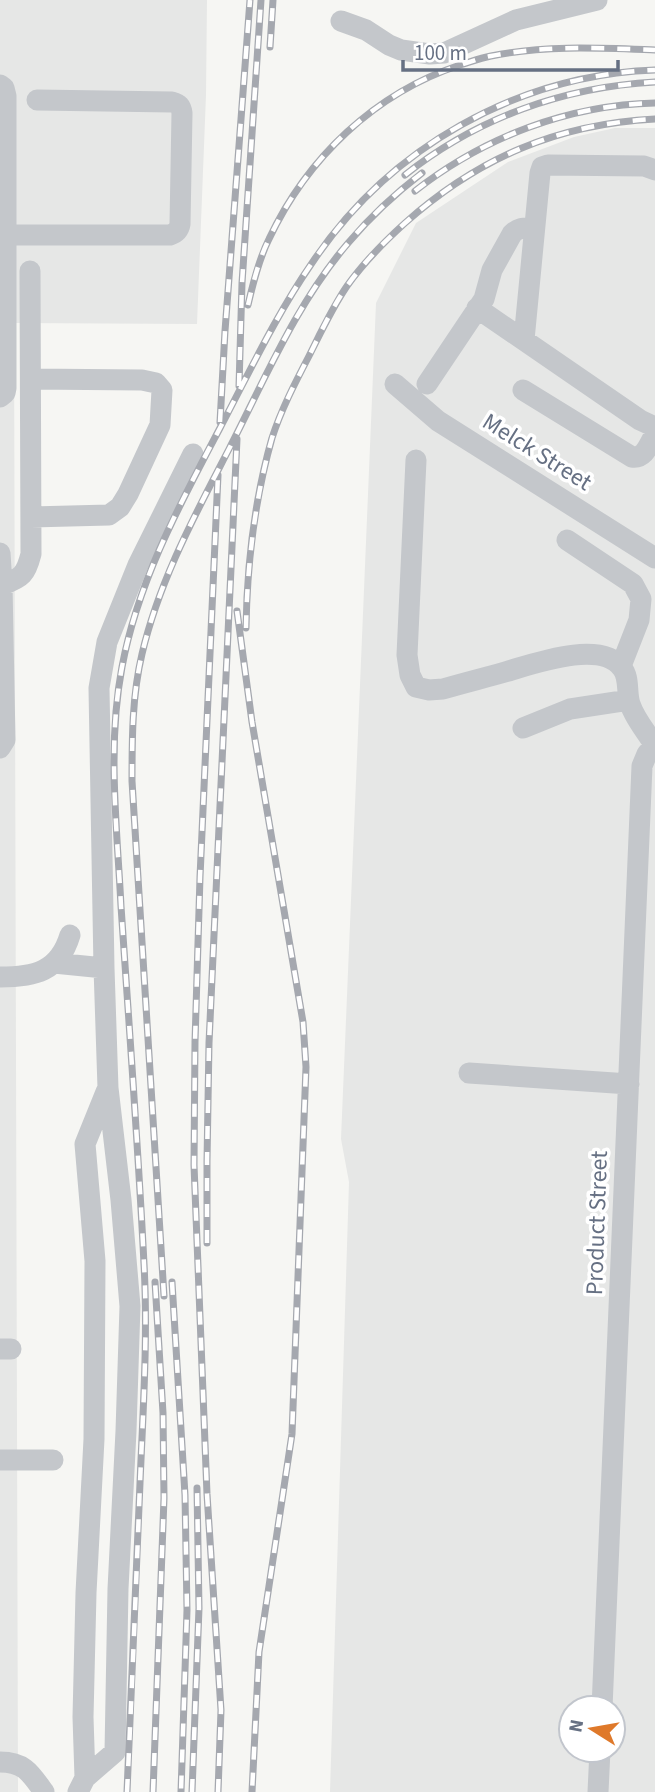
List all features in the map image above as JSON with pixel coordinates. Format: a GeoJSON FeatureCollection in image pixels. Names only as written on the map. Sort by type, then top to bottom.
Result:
{"type":"FeatureCollection","features":[{"type":"Feature","properties":{"kind":"street"},"geometry":{"type":"LineString","coordinates":[[341,21],[366,30],[401,50],[444,53],[516,20],[597,0]]}},
{"type":"Feature","properties":{"kind":"street"},"geometry":{"type":"LineString","coordinates":[[0,397],[6,388],[3,235],[6,96],[2,86]]}},
{"type":"Feature","properties":{"kind":"street"},"geometry":{"type":"LineString","coordinates":[[3,235],[170,235],[179,229],[182,113],[177,104],[37,100]]}},
{"type":"Feature","properties":{"kind":"street"},"geometry":{"type":"LineString","coordinates":[[524,340],[542,167],[644,166],[655,170]]}},
{"type":"Feature","properties":{"kind":"street"},"geometry":{"type":"LineString","coordinates":[[428,384],[487,292],[495,264],[512,234],[522,227],[534,228]]}},
{"type":"Feature","properties":{"kind":"street"},"geometry":{"type":"LineString","coordinates":[[2,585],[18,580],[27,569],[31,554],[30,271]]}},
{"type":"Feature","properties":{"kind":"street"},"geometry":{"type":"LineString","coordinates":[[477,308],[655,428]]}},
{"type":"Feature","properties":{"kind":"street"},"geometry":{"type":"LineString","coordinates":[[31,379],[142,380],[156,383],[162,390],[160,425],[120,507],[109,515],[31,517]]}},
{"type":"Feature","properties":{"kind":"street","name":"Melck Street"},"geometry":{"type":"LineString","coordinates":[[395,384],[438,421],[655,558]]}},
{"type":"Feature","properties":{"kind":"street"},"geometry":{"type":"LineString","coordinates":[[523,390],[632,457],[642,456],[655,434]]}},
{"type":"Feature","properties":{"kind":"street"},"geometry":{"type":"LineString","coordinates":[[81,1785],[115,1752],[118,1589],[130,1306],[108,1088],[99,688],[107,642],[138,565],[193,454]]}},
{"type":"Feature","properties":{"kind":"street"},"geometry":{"type":"LineString","coordinates":[[416,460],[407,655],[410,675],[416,687],[443,689],[558,657],[594,655],[611,658],[621,666],[627,677],[629,700],[634,714],[655,745]]}},
{"type":"Feature","properties":{"kind":"street"},"geometry":{"type":"LineString","coordinates":[[568,540],[633,584],[641,599],[639,620],[621,666]]}},
{"type":"Feature","properties":{"kind":"street"},"geometry":{"type":"LineString","coordinates":[[0,554],[5,740],[0,748]]}},
{"type":"Feature","properties":{"kind":"street"},"geometry":{"type":"LineString","coordinates":[[523,729],[570,709],[629,700]]}},
{"type":"Feature","properties":{"kind":"street","name":"Product Street"},"geometry":{"type":"LineString","coordinates":[[603,1694],[642,765],[655,745]]}},
{"type":"Feature","properties":{"kind":"street"},"geometry":{"type":"LineString","coordinates":[[0,977],[42,972],[62,953],[70,936]]}},
{"type":"Feature","properties":{"kind":"street"},"geometry":{"type":"LineString","coordinates":[[54,963],[104,968]]}},
{"type":"Feature","properties":{"kind":"street"},"geometry":{"type":"LineString","coordinates":[[469,1073],[629,1084]]}},
{"type":"Feature","properties":{"kind":"street"},"geometry":{"type":"LineString","coordinates":[[81,1785],[86,1593],[94,1439],[95,1261],[85,1144],[108,1088]]}},
{"type":"Feature","properties":{"kind":"street"},"geometry":{"type":"LineString","coordinates":[[0,1460],[53,1460]]}},
{"type":"Feature","properties":{"kind":"street"},"geometry":{"type":"LineString","coordinates":[[9,1763],[27,1769],[44,1792]]}},
{"type":"Feature","properties":{"kind":"street"},"geometry":{"type":"LineString","coordinates":[[598,1792],[599,1764]]}},
{"type":"Feature","properties":{"kind":"shaded area"},"geometry":{"type":"Polygon","coordinates":[[[0,0],[207,0],[197,324],[14,323],[18,1792],[0,1792],[0,0]]]}},
{"type":"Feature","properties":{"kind":"shaded area"},"geometry":{"type":"Polygon","coordinates":[[[615,128],[655,128],[655,1792],[330,1792],[349,1182],[341,1139],[376,303],[416,223],[508,162],[574,137],[615,128]]]}},
{"type":"Feature","properties":{"kind":"railway"},"geometry":{"type":"LineString","coordinates":[[220,422],[250,0]]}},
{"type":"Feature","properties":{"kind":"railway"},"geometry":{"type":"LineString","coordinates":[[239,386],[242,283],[261,0]]}},
{"type":"Feature","properties":{"kind":"railway"},"geometry":{"type":"LineString","coordinates":[[270,47],[273,0]]}},
{"type":"Feature","properties":{"kind":"railway"},"geometry":{"type":"LineString","coordinates":[[248,305],[265,247],[303,182],[347,132],[400,93],[429,77],[487,57],[532,50],[573,48],[655,50]]}},
{"type":"Feature","properties":{"kind":"railway"},"geometry":{"type":"LineString","coordinates":[[127,1792],[144,1401],[145,1319],[114,756],[117,697],[138,604],[176,514],[275,324],[312,263],[343,222],[379,185],[418,153],[461,125],[506,103],[554,86],[604,75],[655,70]]}},
{"type":"Feature","properties":{"kind":"railway"},"geometry":{"type":"LineString","coordinates":[[405,175],[462,137],[522,109],[587,91],[655,82]]}},
{"type":"Feature","properties":{"kind":"railway"},"geometry":{"type":"LineString","coordinates":[[415,191],[469,155],[528,128],[590,110],[655,103]]}},
{"type":"Feature","properties":{"kind":"railway"},"geometry":{"type":"LineString","coordinates":[[246,628],[253,532],[272,438],[327,320],[360,269],[397,230],[433,200],[490,163],[521,148],[585,128],[655,119]]}},
{"type":"Feature","properties":{"kind":"railway"},"geometry":{"type":"LineString","coordinates":[[164,1296],[132,781],[134,702],[142,654],[158,600],[179,549],[298,315],[330,265],[357,232],[422,173]]}},
{"type":"Feature","properties":{"kind":"railway"},"geometry":{"type":"LineString","coordinates":[[207,1243],[209,1043],[237,439]]}},
{"type":"Feature","properties":{"kind":"railway"},"geometry":{"type":"LineString","coordinates":[[218,475],[200,877],[194,1165],[207,1494],[221,1710],[218,1792]]}},
{"type":"Feature","properties":{"kind":"railway"},"geometry":{"type":"LineString","coordinates":[[237,611],[252,722],[303,1022],[306,1067],[292,1434],[259,1652],[252,1792]]}},
{"type":"Feature","properties":{"kind":"railway"},"geometry":{"type":"LineString","coordinates":[[153,1792],[164,1498],[163,1413],[155,1282]]}},
{"type":"Feature","properties":{"kind":"railway"},"geometry":{"type":"LineString","coordinates":[[172,1282],[185,1495],[187,1610],[181,1792]]}},
{"type":"Feature","properties":{"kind":"railway"},"geometry":{"type":"LineString","coordinates":[[192,1792],[199,1608],[197,1488]]}}]}
